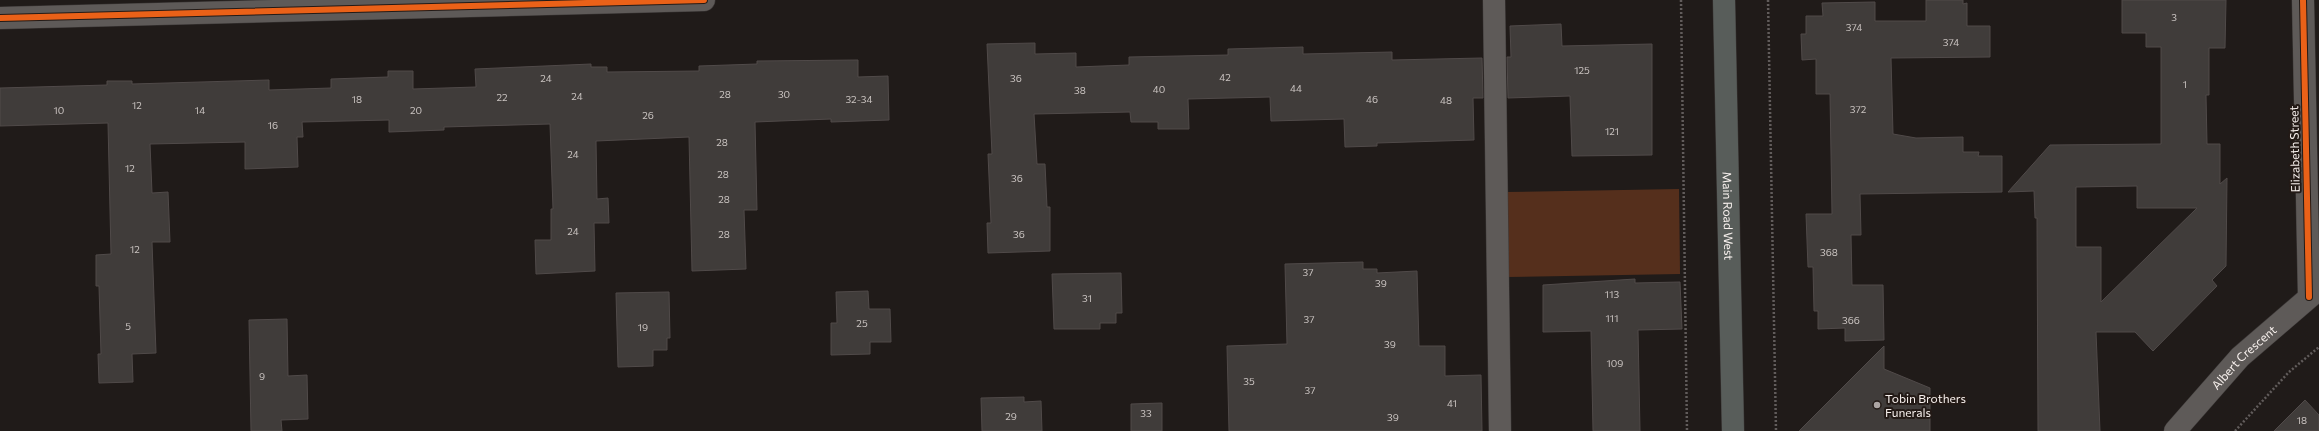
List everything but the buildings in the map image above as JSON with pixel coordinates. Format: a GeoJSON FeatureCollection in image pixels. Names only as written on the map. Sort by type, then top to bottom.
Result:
{"type":"FeatureCollection","features":[{"type":"Feature","properties":{"kind":"main road","name":"Main Road West"},"geometry":{"type":"LineString","coordinates":[[1724,0],[1733,431]]}},
{"type":"Feature","properties":{"kind":"street"},"geometry":{"type":"LineString","coordinates":[[0,18],[704,0]]}},
{"type":"Feature","properties":{"kind":"street"},"geometry":{"type":"LineString","coordinates":[[1494,0],[1500,431]]}},
{"type":"Feature","properties":{"kind":"street","name":"Elizabeth Street"},"geometry":{"type":"LineString","coordinates":[[2303,0],[2314,293]]}},
{"type":"Feature","properties":{"kind":"street","name":"Albert Crescent"},"geometry":{"type":"LineString","coordinates":[[2175,431],[2240,357],[2314,293]]}},
{"type":"Feature","properties":{"kind":"path"},"geometry":{"type":"LineString","coordinates":[[1681,0],[1687,431]]}},
{"type":"Feature","properties":{"kind":"path"},"geometry":{"type":"LineString","coordinates":[[1768,0],[1776,431]]}},
{"type":"Feature","properties":{"kind":"path"},"geometry":{"type":"LineString","coordinates":[[2235,431],[2289,372],[2319,347]]}},
{"type":"Feature","properties":{"kind":"shaded area"},"geometry":{"type":"Polygon","coordinates":[[[1679,189],[1680,274],[1507,277],[1506,192],[1679,189]]]}},
{"type":"Feature","properties":{"kind":"cycle path"},"geometry":{"type":"LineString","coordinates":[[0,18],[704,0]]}},
{"type":"Feature","properties":{"kind":"cycle path"},"geometry":{"type":"LineString","coordinates":[[2303,0],[2309,297]]}},
{"type":"Feature","properties":{"kind":"place","name":"Tobin Brothers Funerals"},"geometry":{"type":"Point","coordinates":[1877,405]}}]}
